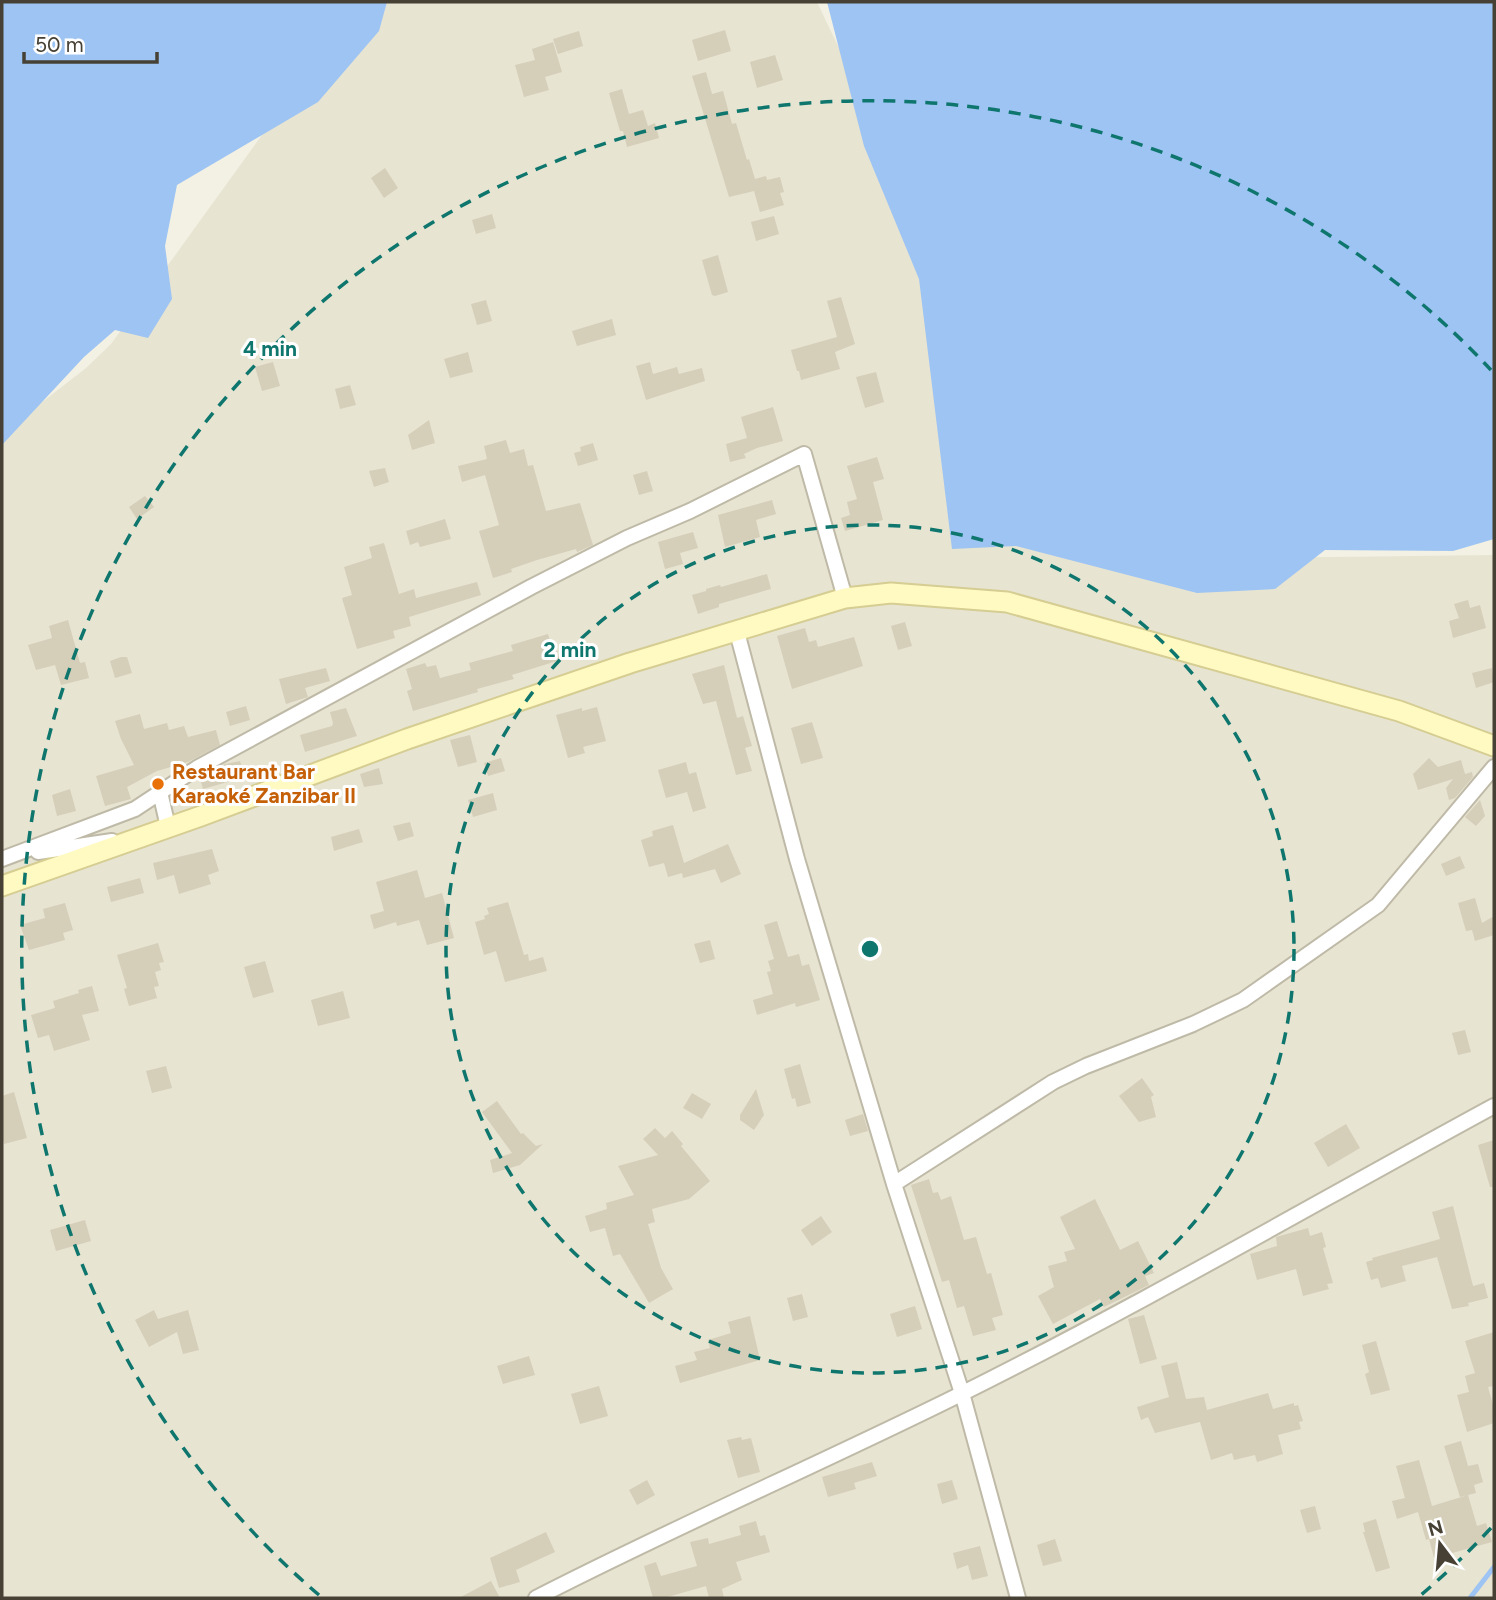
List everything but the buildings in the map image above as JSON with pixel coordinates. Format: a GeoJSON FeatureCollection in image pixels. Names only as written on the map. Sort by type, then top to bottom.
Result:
{"type":"FeatureCollection","features":[{"type":"Feature","properties":{"kind":"main road"},"geometry":{"type":"LineString","coordinates":[[2,886],[433,730],[630,663],[845,598],[891,593],[1007,602],[1399,711],[1494,746]]}},
{"type":"Feature","properties":{"kind":"street"},"geometry":{"type":"LineString","coordinates":[[6,858],[132,810],[197,768],[530,587],[804,454],[845,598]]}},
{"type":"Feature","properties":{"kind":"street"},"geometry":{"type":"LineString","coordinates":[[737,632],[797,859],[894,1184],[962,1393],[1018,1598]]}},
{"type":"Feature","properties":{"kind":"street"},"geometry":{"type":"LineString","coordinates":[[894,1184],[1053,1082],[1086,1066],[1193,1024],[1243,1000],[1380,904],[1494,767]]}},
{"type":"Feature","properties":{"kind":"street"},"geometry":{"type":"LineString","coordinates":[[160,792],[168,827]]}},
{"type":"Feature","properties":{"kind":"street"},"geometry":{"type":"LineString","coordinates":[[6,858],[107,841],[123,842]]}},
{"type":"Feature","properties":{"kind":"street"},"geometry":{"type":"LineString","coordinates":[[536,1598],[667,1532],[962,1393],[1180,1278],[1494,1106]]}},
{"type":"Feature","properties":{"kind":"shaded area"},"geometry":{"type":"Polygon","coordinates":[[[358,2],[817,2],[1074,540],[1094,560],[1494,555],[1494,1598],[2,1598],[2,429],[86,368],[111,344],[358,2]]]}},
{"type":"Feature","properties":{"kind":"water"},"geometry":{"type":"Polygon","coordinates":[[[2,2],[387,2],[379,31],[318,102],[177,185],[165,246],[172,299],[148,338],[115,330],[84,357],[2,445],[2,2]]]}},
{"type":"Feature","properties":{"kind":"water"},"geometry":{"type":"Polygon","coordinates":[[[827,2],[1494,2],[1494,539],[1453,551],[1325,550],[1275,589],[1197,593],[1016,546],[952,549],[919,279],[864,146],[827,2]]]}},
{"type":"Feature","properties":{"kind":"waterway"},"geometry":{"type":"LineString","coordinates":[[1470,1598],[1494,1567]]}},
{"type":"Feature","properties":{"kind":"place","name":"Restaurant Bar Karaoké Zanzibar II"},"geometry":{"type":"Point","coordinates":[158,784]}}]}
